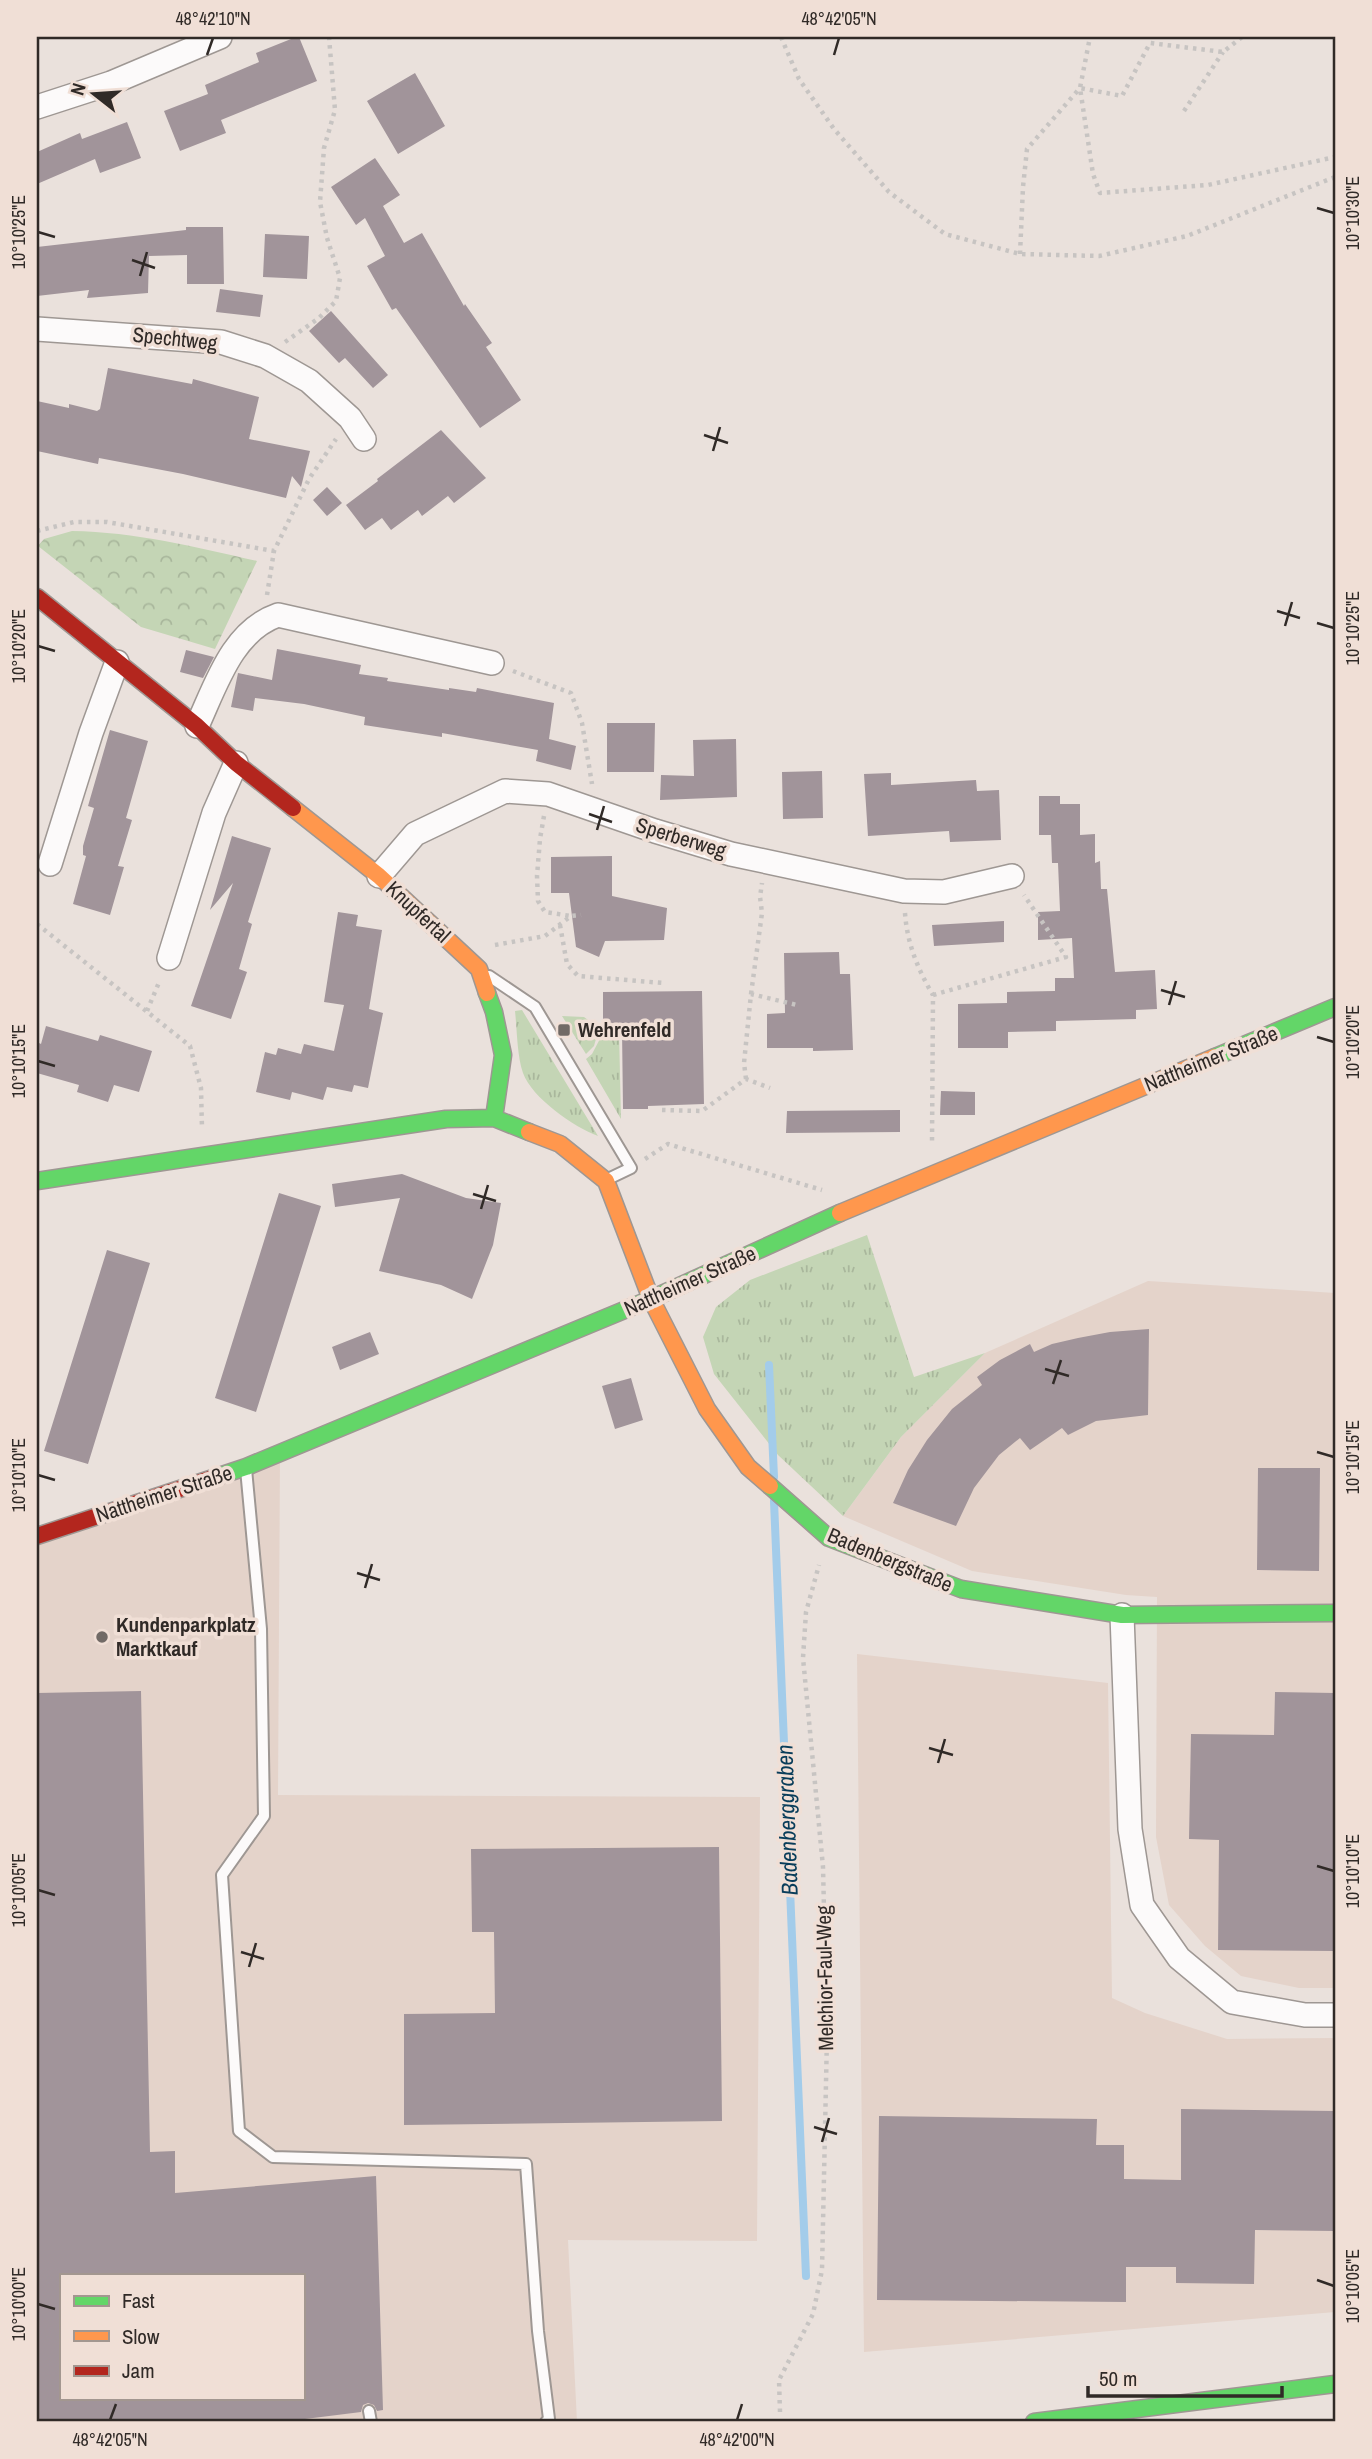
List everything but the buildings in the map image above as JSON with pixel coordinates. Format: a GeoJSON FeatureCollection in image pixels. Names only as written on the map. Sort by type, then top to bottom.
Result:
{"type":"FeatureCollection","features":[{"type":"Feature","properties":{"kind":"street"},"geometry":{"type":"LineString","coordinates":[[37,107],[111,83],[220,37]]}},
{"type":"Feature","properties":{"kind":"street","name":"Spechtweg"},"geometry":{"type":"LineString","coordinates":[[37,329],[221,342],[265,356],[309,382],[350,418],[364,439]]}},
{"type":"Feature","properties":{"kind":"street","name":"Knupfertal"},"geometry":{"type":"LineString","coordinates":[[37,597],[379,876],[479,969],[494,1012],[503,1055],[494,1118]]}},
{"type":"Feature","properties":{"kind":"street"},"geometry":{"type":"LineString","coordinates":[[197,726],[229,658],[250,631],[263,620],[278,615],[492,663]]}},
{"type":"Feature","properties":{"kind":"street"},"geometry":{"type":"LineString","coordinates":[[50,864],[91,733],[117,662]]}},
{"type":"Feature","properties":{"kind":"street"},"geometry":{"type":"LineString","coordinates":[[169,958],[214,813],[236,762]]}},
{"type":"Feature","properties":{"kind":"street","name":"Sperberweg"},"geometry":{"type":"LineString","coordinates":[[379,876],[415,834],[505,791],[548,794],[731,854],[904,891],[944,892],[1012,876]]}},
{"type":"Feature","properties":{"kind":"street","name":"Nattheimer Straße"},"geometry":{"type":"LineString","coordinates":[[37,1536],[246,1467],[651,1299],[931,1174],[1335,1007]]}},
{"type":"Feature","properties":{"kind":"street"},"geometry":{"type":"LineString","coordinates":[[37,1181],[446,1119],[494,1118],[560,1144],[606,1181],[651,1299]]}},
{"type":"Feature","properties":{"kind":"street","name":"Badenbergstraße"},"geometry":{"type":"LineString","coordinates":[[651,1299],[707,1409],[748,1467],[829,1538],[961,1590],[1122,1615],[1335,1613]]}},
{"type":"Feature","properties":{"kind":"street"},"geometry":{"type":"LineString","coordinates":[[1122,1615],[1130,1829],[1142,1905],[1179,1958],[1232,2002],[1305,2015],[1335,2015]]}},
{"type":"Feature","properties":{"kind":"street"},"geometry":{"type":"LineString","coordinates":[[1034,2422],[1335,2384]]}},
{"type":"Feature","properties":{"kind":"lane"},"geometry":{"type":"LineString","coordinates":[[479,969],[535,1007],[631,1168],[606,1181]]}},
{"type":"Feature","properties":{"kind":"lane"},"geometry":{"type":"LineString","coordinates":[[246,1467],[261,1629],[264,1816],[222,1875],[239,2131],[273,2157],[526,2164],[538,2331],[549,2419],[546,2422]]}},
{"type":"Feature","properties":{"kind":"path"},"geometry":{"type":"LineString","coordinates":[[265,356],[319,318],[336,301],[340,278],[327,238],[320,202],[324,149],[335,110],[330,37]]}},
{"type":"Feature","properties":{"kind":"path"},"geometry":{"type":"LineString","coordinates":[[781,37],[799,79],[834,129],[889,192],[945,234],[1020,254],[1099,256],[1187,236],[1335,177]]}},
{"type":"Feature","properties":{"kind":"path"},"geometry":{"type":"LineString","coordinates":[[1090,37],[1080,88],[1093,174],[1100,193],[1208,185],[1335,157]]}},
{"type":"Feature","properties":{"kind":"path"},"geometry":{"type":"LineString","coordinates":[[1184,111],[1223,52],[1242,37]]}},
{"type":"Feature","properties":{"kind":"path"},"geometry":{"type":"LineString","coordinates":[[1080,88],[1122,96],[1150,43],[1223,52]]}},
{"type":"Feature","properties":{"kind":"path"},"geometry":{"type":"LineString","coordinates":[[1020,254],[1027,149],[1080,88]]}},
{"type":"Feature","properties":{"kind":"path"},"geometry":{"type":"LineString","coordinates":[[263,620],[274,551],[318,466]]}},
{"type":"Feature","properties":{"kind":"path"},"geometry":{"type":"LineString","coordinates":[[37,530],[74,522],[107,522],[274,551]]}},
{"type":"Feature","properties":{"kind":"path"},"geometry":{"type":"LineString","coordinates":[[492,663],[571,693],[582,723],[589,755]]}},
{"type":"Feature","properties":{"kind":"path"},"geometry":{"type":"LineString","coordinates":[[548,794],[540,839],[538,901],[545,912],[581,915]]}},
{"type":"Feature","properties":{"kind":"path"},"geometry":{"type":"LineString","coordinates":[[933,995],[1066,957],[1012,876]]}},
{"type":"Feature","properties":{"kind":"path"},"geometry":{"type":"LineString","coordinates":[[746,1079],[744,1063],[762,913],[760,897]]}},
{"type":"Feature","properties":{"kind":"path"},"geometry":{"type":"LineString","coordinates":[[465,956],[495,944],[545,936],[571,916]]}},
{"type":"Feature","properties":{"kind":"path"},"geometry":{"type":"LineString","coordinates":[[37,923],[190,1046],[201,1088],[202,1155]]}},
{"type":"Feature","properties":{"kind":"path"},"geometry":{"type":"LineString","coordinates":[[560,925],[567,964],[578,976],[663,983]]}},
{"type":"Feature","properties":{"kind":"path"},"geometry":{"type":"LineString","coordinates":[[906,935],[923,978],[933,995],[931,1174]]}},
{"type":"Feature","properties":{"kind":"path"},"geometry":{"type":"LineString","coordinates":[[147,1011],[169,958]]}},
{"type":"Feature","properties":{"kind":"path"},"geometry":{"type":"LineString","coordinates":[[751,994],[797,1005]]}},
{"type":"Feature","properties":{"kind":"path"},"geometry":{"type":"LineString","coordinates":[[746,1079],[770,1088]]}},
{"type":"Feature","properties":{"kind":"path"},"geometry":{"type":"LineString","coordinates":[[662,1110],[702,1111],[746,1079]]}},
{"type":"Feature","properties":{"kind":"path"},"geometry":{"type":"LineString","coordinates":[[631,1168],[668,1144],[863,1203]]}},
{"type":"Feature","properties":{"kind":"path","name":"Melchior-Faul-Weg"},"geometry":{"type":"LineString","coordinates":[[780,2412],[779,2381],[813,2315],[822,2270],[827,2036],[823,1867],[803,1658],[806,1612],[829,1538]]}},
{"type":"Feature","properties":{"kind":"shaded area"},"geometry":{"type":"Polygon","coordinates":[[[1148,1281],[1335,1293],[1335,1988],[1299,1988],[1241,1976],[1205,1946],[1169,1905],[1156,1837],[1157,1597],[1126,1595],[972,1571],[843,1516],[901,1437],[985,1353],[1148,1281]]]}},
{"type":"Feature","properties":{"kind":"shaded area"},"geometry":{"type":"Polygon","coordinates":[[[280,1453],[278,1795],[760,1797],[757,2241],[568,2240],[577,2422],[37,2422],[37,1543],[280,1453]]]}},
{"type":"Feature","properties":{"kind":"shaded area"},"geometry":{"type":"Polygon","coordinates":[[[857,1654],[1108,1683],[1112,1998],[1145,2013],[1227,2039],[1335,2038],[1335,2312],[864,2352],[857,1654]]]}},
{"type":"Feature","properties":{"kind":"green space"},"geometry":{"type":"Polygon","coordinates":[[[72,531],[142,537],[257,561],[215,649],[141,627],[38,546],[44,539],[72,531]]]}},
{"type":"Feature","properties":{"kind":"green space"},"geometry":{"type":"Polygon","coordinates":[[[522,1010],[598,1136],[577,1126],[544,1102],[528,1083],[518,1051],[515,1011],[522,1010]]]}},
{"type":"Feature","properties":{"kind":"green space"},"geometry":{"type":"Polygon","coordinates":[[[562,1016],[584,1017],[599,1028],[594,1046],[586,1054],[562,1016]]]}},
{"type":"Feature","properties":{"kind":"green space"},"geometry":{"type":"Polygon","coordinates":[[[619,1031],[621,1119],[586,1059],[592,1054],[603,1033],[619,1031]]]}},
{"type":"Feature","properties":{"kind":"green space"},"geometry":{"type":"Polygon","coordinates":[[[867,1235],[914,1377],[985,1353],[901,1437],[843,1516],[778,1455],[714,1374],[703,1337],[716,1307],[750,1280],[867,1235]]]}},
{"type":"Feature","properties":{"kind":"waterway","name":"Badenberggraben"},"geometry":{"type":"LineString","coordinates":[[769,1365],[774,1477]]}},
{"type":"Feature","properties":{"kind":"waterway","name":"Badenberggraben"},"geometry":{"type":"LineString","coordinates":[[774,1501],[806,2276]]}},
{"type":"Feature","properties":{"kind":"traffic: fast"},"geometry":{"type":"LineString","coordinates":[[487,993],[503,1055],[494,1118]]}},
{"type":"Feature","properties":{"kind":"traffic: fast"},"geometry":{"type":"LineString","coordinates":[[1215,1057],[1335,1007]]}},
{"type":"Feature","properties":{"kind":"traffic: fast"},"geometry":{"type":"LineString","coordinates":[[37,1181],[446,1119],[494,1118],[529,1132]]}},
{"type":"Feature","properties":{"kind":"traffic: fast"},"geometry":{"type":"LineString","coordinates":[[216,1477],[246,1467],[651,1299],[840,1213]]}},
{"type":"Feature","properties":{"kind":"traffic: fast"},"geometry":{"type":"LineString","coordinates":[[770,1486],[829,1538],[961,1589],[1122,1615],[1335,1613]]}},
{"type":"Feature","properties":{"kind":"traffic: fast"},"geometry":{"type":"LineString","coordinates":[[1034,2422],[1335,2384]]}},
{"type":"Feature","properties":{"kind":"traffic: slow"},"geometry":{"type":"LineString","coordinates":[[293,808],[379,876],[479,969],[487,993]]}},
{"type":"Feature","properties":{"kind":"traffic: slow"},"geometry":{"type":"LineString","coordinates":[[840,1213],[1215,1057]]}},
{"type":"Feature","properties":{"kind":"traffic: slow"},"geometry":{"type":"LineString","coordinates":[[529,1132],[560,1144],[606,1181],[651,1299],[707,1409],[748,1467],[770,1486]]}},
{"type":"Feature","properties":{"kind":"traffic: jam"},"geometry":{"type":"LineString","coordinates":[[37,597],[197,726],[236,763],[293,808]]}},
{"type":"Feature","properties":{"kind":"traffic: jam"},"geometry":{"type":"LineString","coordinates":[[37,1536],[216,1477]]}},
{"type":"Feature","properties":{"kind":"place","name":"Wehrenfeld"},"geometry":{"type":"Point","coordinates":[564,1030]}},
{"type":"Feature","properties":{"kind":"place","name":"Kundenparkplatz Marktkauf"},"geometry":{"type":"Point","coordinates":[102,1637]}}]}
